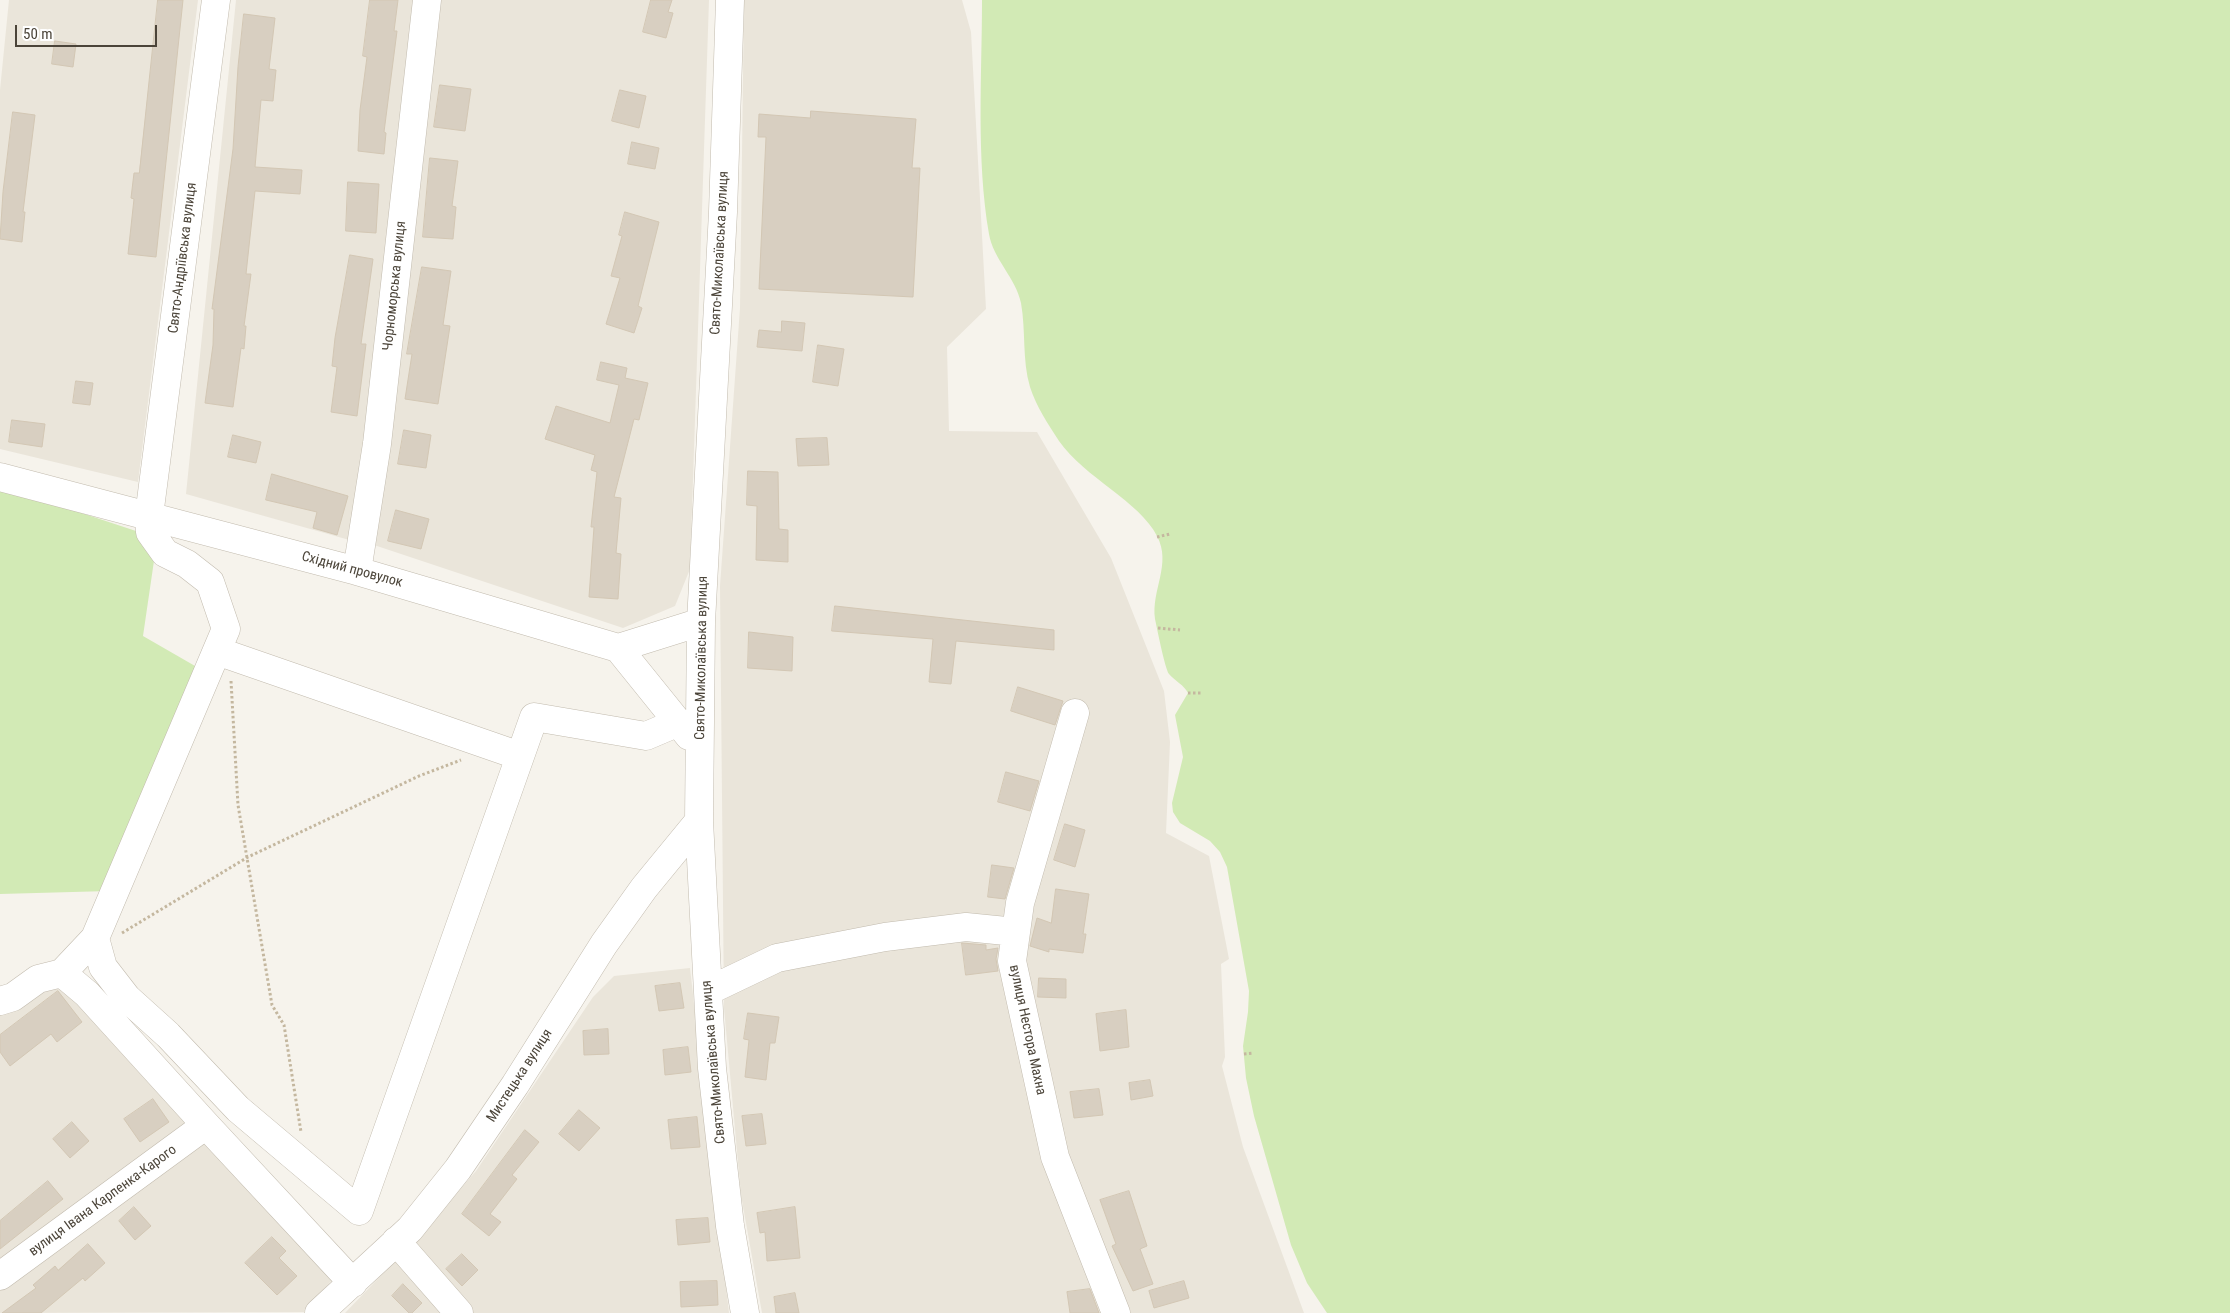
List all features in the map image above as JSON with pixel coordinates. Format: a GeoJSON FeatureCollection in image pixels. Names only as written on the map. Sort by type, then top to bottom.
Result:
{"type":"FeatureCollection","features":[{"type":"Feature","properties":{"kind":"street","name":"Свято-Андріївська вулиця"},"geometry":{"type":"LineString","coordinates":[[149,516],[216,0]]}},
{"type":"Feature","properties":{"kind":"street","name":"Чорноморська вулиця"},"geometry":{"type":"LineString","coordinates":[[357,571],[377,444],[427,0]]}},
{"type":"Feature","properties":{"kind":"street","name":"Свято-Миколаївська вулиця"},"geometry":{"type":"LineString","coordinates":[[730,0],[723,212],[702,622],[699,821],[712,1068],[730,1226],[746,1313]]}},
{"type":"Feature","properties":{"kind":"street","name":"Східний провулок"},"geometry":{"type":"LineString","coordinates":[[0,477],[357,571],[618,648]]}},
{"type":"Feature","properties":{"kind":"street"},"geometry":{"type":"LineString","coordinates":[[0,1000],[12,997],[38,979],[62,973],[97,943],[223,653],[226,629],[210,582],[187,564],[165,553],[150,532],[149,516]]}},
{"type":"Feature","properties":{"kind":"street"},"geometry":{"type":"LineString","coordinates":[[700,748],[618,648],[702,622]]}},
{"type":"Feature","properties":{"kind":"street"},"geometry":{"type":"LineString","coordinates":[[223,653],[520,756]]}},
{"type":"Feature","properties":{"kind":"street","name":"вулиця Нестора Махна"},"geometry":{"type":"LineString","coordinates":[[1075,712],[1020,904],[1012,962],[1055,1157],[1116,1313]]}},
{"type":"Feature","properties":{"kind":"street"},"geometry":{"type":"LineString","coordinates":[[97,943],[103,967],[128,998],[168,1035],[238,1109],[359,1211],[534,717],[646,736],[679,722]]}},
{"type":"Feature","properties":{"kind":"street","name":"Мистецька вулиця"},"geometry":{"type":"LineString","coordinates":[[319,1313],[410,1229],[458,1169],[515,1085],[604,944],[644,888],[699,821]]}},
{"type":"Feature","properties":{"kind":"street"},"geometry":{"type":"LineString","coordinates":[[708,991],[777,958],[884,937],[966,927],[1016,932]]}},
{"type":"Feature","properties":{"kind":"street"},"geometry":{"type":"LineString","coordinates":[[62,973],[87,994],[353,1282]]}},
{"type":"Feature","properties":{"kind":"street","name":"вулиця Івана Карпенка-Карого"},"geometry":{"type":"LineString","coordinates":[[0,1276],[206,1125]]}},
{"type":"Feature","properties":{"kind":"street"},"geometry":{"type":"LineString","coordinates":[[396,1241],[459,1313]]}},
{"type":"Feature","properties":{"kind":"path"},"geometry":{"type":"LineString","coordinates":[[1158,536],[1170,534]]}},
{"type":"Feature","properties":{"kind":"path"},"geometry":{"type":"LineString","coordinates":[[1158,628],[1180,630]]}},
{"type":"Feature","properties":{"kind":"path"},"geometry":{"type":"LineString","coordinates":[[223,653],[238,805],[272,1005],[284,1025],[306,1167]]}},
{"type":"Feature","properties":{"kind":"path"},"geometry":{"type":"LineString","coordinates":[[1188,693],[1202,693]]}},
{"type":"Feature","properties":{"kind":"path"},"geometry":{"type":"LineString","coordinates":[[97,943],[248,858],[419,776],[495,747]]}},
{"type":"Feature","properties":{"kind":"path"},"geometry":{"type":"LineString","coordinates":[[1244,1054],[1253,1052]]}},
{"type":"Feature","properties":{"kind":"shaded area"},"geometry":{"type":"Polygon","coordinates":[[[9,0],[198,0],[138,482],[0,449],[0,90],[9,0]]]}},
{"type":"Feature","properties":{"kind":"shaded area"},"geometry":{"type":"Polygon","coordinates":[[[236,0],[415,0],[353,541],[186,494],[236,0]]]}},
{"type":"Feature","properties":{"kind":"shaded area"},"geometry":{"type":"Polygon","coordinates":[[[437,0],[709,0],[690,569],[675,606],[623,628],[374,545],[437,0]]]}},
{"type":"Feature","properties":{"kind":"shaded area"},"geometry":{"type":"Polygon","coordinates":[[[744,0],[962,0],[971,32],[986,309],[947,347],[949,431],[1037,432],[1111,558],[1164,691],[1170,742],[1166,833],[1209,856],[1229,959],[1221,964],[1225,1057],[1222,1066],[1243,1147],[1304,1313],[762,1313],[741,1195],[724,1008],[720,586],[740,308],[744,0]]]}},
{"type":"Feature","properties":{"kind":"shaded area"},"geometry":{"type":"Polygon","coordinates":[[[690,968],[729,1313],[345,1313],[420,1235],[476,1171],[593,997],[614,976],[690,968]]]}},
{"type":"Feature","properties":{"kind":"shaded area"},"geometry":{"type":"Polygon","coordinates":[[[56,981],[188,1126],[0,1264],[0,1012],[56,981]]]}},
{"type":"Feature","properties":{"kind":"shaded area"},"geometry":{"type":"Polygon","coordinates":[[[207,1138],[338,1273],[304,1312],[0,1313],[0,1289],[207,1138]]]}},
{"type":"Feature","properties":{"kind":"green space"},"geometry":{"type":"Polygon","coordinates":[[[982,0],[2230,0],[2230,1313],[1327,1313],[1307,1283],[1291,1245],[1254,1116],[1246,1078],[1243,1046],[1249,991],[1227,867],[1220,852],[1210,841],[1180,823],[1173,812],[1172,803],[1183,757],[1175,715],[1188,693],[1167,671],[1155,619],[1156,598],[1162,567],[1161,546],[1149,523],[1125,500],[1083,467],[1070,454],[1059,441],[1043,415],[1030,387],[1028,377],[1021,303],[1014,285],[991,243],[982,176],[982,0]]]}},
{"type":"Feature","properties":{"kind":"green space"},"geometry":{"type":"Polygon","coordinates":[[[0,486],[142,533],[155,554],[143,636],[202,670],[109,891],[0,894],[0,486]]]}},
{"type":"Feature","properties":{"kind":"building"},"geometry":{"type":"Polygon","coordinates":[[[158,0],[183,0],[156,257],[128,254],[134,199],[131,198],[134,173],[139,173],[158,0]]]}},
{"type":"Feature","properties":{"kind":"building"},"geometry":{"type":"Polygon","coordinates":[[[370,0],[398,0],[394,31],[397,31],[384,132],[386,133],[384,154],[358,151],[360,110],[367,57],[363,56],[370,0]]]}},
{"type":"Feature","properties":{"kind":"building"},"geometry":{"type":"Polygon","coordinates":[[[651,0],[672,0],[668,12],[673,13],[666,38],[643,32],[651,0]]]}},
{"type":"Feature","properties":{"kind":"building"},"geometry":{"type":"Polygon","coordinates":[[[244,14],[275,18],[269,69],[276,70],[273,101],[261,100],[255,167],[302,170],[300,194],[255,191],[246,274],[251,274],[244,326],[246,326],[244,349],[241,348],[233,407],[205,403],[213,345],[214,309],[212,309],[233,149],[238,67],[244,14]]]}},
{"type":"Feature","properties":{"kind":"building"},"geometry":{"type":"Polygon","coordinates":[[[55,41],[76,44],[73,67],[52,64],[55,41]]]}},
{"type":"Feature","properties":{"kind":"building"},"geometry":{"type":"Polygon","coordinates":[[[440,85],[471,89],[465,131],[434,127],[440,85]]]}},
{"type":"Feature","properties":{"kind":"building"},"geometry":{"type":"Polygon","coordinates":[[[620,90],[646,96],[639,128],[612,121],[620,90]]]}},
{"type":"Feature","properties":{"kind":"building"},"geometry":{"type":"Polygon","coordinates":[[[811,111],[916,119],[912,168],[920,168],[913,297],[759,289],[766,137],[758,137],[759,114],[810,118],[811,111]]]}},
{"type":"Feature","properties":{"kind":"building"},"geometry":{"type":"Polygon","coordinates":[[[13,112],[35,115],[23,212],[25,212],[22,242],[0,239],[3,192],[13,112]]]}},
{"type":"Feature","properties":{"kind":"building"},"geometry":{"type":"Polygon","coordinates":[[[632,142],[659,148],[655,169],[628,164],[632,142]]]}},
{"type":"Feature","properties":{"kind":"building"},"geometry":{"type":"Polygon","coordinates":[[[430,158],[458,161],[452,206],[456,207],[453,239],[423,237],[430,158]]]}},
{"type":"Feature","properties":{"kind":"building"},"geometry":{"type":"Polygon","coordinates":[[[348,182],[379,184],[376,233],[346,231],[348,182]]]}},
{"type":"Feature","properties":{"kind":"building"},"geometry":{"type":"Polygon","coordinates":[[[625,212],[659,222],[638,306],[642,308],[634,333],[606,324],[620,278],[611,276],[622,236],[619,235],[625,212]]]}},
{"type":"Feature","properties":{"kind":"building"},"geometry":{"type":"Polygon","coordinates":[[[350,255],[373,259],[361,344],[366,344],[357,416],[331,412],[337,367],[332,366],[335,338],[350,255]]]}},
{"type":"Feature","properties":{"kind":"building"},"geometry":{"type":"Polygon","coordinates":[[[422,267],[451,271],[443,325],[450,326],[438,404],[405,399],[412,354],[407,354],[422,267]]]}},
{"type":"Feature","properties":{"kind":"building"},"geometry":{"type":"Polygon","coordinates":[[[782,321],[805,323],[802,351],[757,347],[759,330],[781,332],[782,321]]]}},
{"type":"Feature","properties":{"kind":"building"},"geometry":{"type":"Polygon","coordinates":[[[818,345],[844,349],[838,386],[813,382],[818,345]]]}},
{"type":"Feature","properties":{"kind":"building"},"geometry":{"type":"Polygon","coordinates":[[[601,362],[627,368],[625,378],[648,383],[639,420],[634,419],[614,497],[621,498],[616,553],[621,554],[618,599],[589,597],[594,527],[591,527],[597,472],[591,470],[595,455],[545,439],[556,406],[610,423],[619,385],[597,380],[601,362]]]}},
{"type":"Feature","properties":{"kind":"building"},"geometry":{"type":"Polygon","coordinates":[[[76,381],[93,383],[90,405],[73,403],[76,381]]]}},
{"type":"Feature","properties":{"kind":"building"},"geometry":{"type":"Polygon","coordinates":[[[12,420],[45,424],[42,447],[9,442],[12,420]]]}},
{"type":"Feature","properties":{"kind":"building"},"geometry":{"type":"Polygon","coordinates":[[[404,430],[431,435],[426,468],[398,464],[404,430]]]}},
{"type":"Feature","properties":{"kind":"building"},"geometry":{"type":"Polygon","coordinates":[[[233,435],[261,442],[256,463],[228,457],[233,435]]]}},
{"type":"Feature","properties":{"kind":"building"},"geometry":{"type":"Polygon","coordinates":[[[827,438],[829,465],[798,466],[796,439],[827,438]]]}},
{"type":"Feature","properties":{"kind":"building"},"geometry":{"type":"Polygon","coordinates":[[[748,471],[778,472],[779,529],[788,530],[788,562],[756,560],[757,506],[747,505],[748,471]]]}},
{"type":"Feature","properties":{"kind":"building"},"geometry":{"type":"Polygon","coordinates":[[[272,474],[348,496],[337,535],[313,528],[317,512],[266,500],[272,474]]]}},
{"type":"Feature","properties":{"kind":"building"},"geometry":{"type":"Polygon","coordinates":[[[396,510],[429,519],[421,549],[388,541],[396,510]]]}},
{"type":"Feature","properties":{"kind":"building"},"geometry":{"type":"Polygon","coordinates":[[[835,606],[1054,630],[1054,650],[956,641],[951,684],[929,682],[933,639],[832,631],[835,606]]]}},
{"type":"Feature","properties":{"kind":"building"},"geometry":{"type":"Polygon","coordinates":[[[749,632],[793,637],[792,671],[748,668],[749,632]]]}},
{"type":"Feature","properties":{"kind":"building"},"geometry":{"type":"Polygon","coordinates":[[[1018,687],[1063,701],[1055,725],[1011,711],[1018,687]]]}},
{"type":"Feature","properties":{"kind":"building"},"geometry":{"type":"Polygon","coordinates":[[[1006,772],[1039,781],[1030,811],[998,802],[1006,772]]]}},
{"type":"Feature","properties":{"kind":"building"},"geometry":{"type":"Polygon","coordinates":[[[1065,824],[1085,830],[1075,867],[1054,860],[1065,824]]]}},
{"type":"Feature","properties":{"kind":"building"},"geometry":{"type":"Polygon","coordinates":[[[992,865],[1014,868],[1005,899],[988,897],[992,865]]]}},
{"type":"Feature","properties":{"kind":"building"},"geometry":{"type":"Polygon","coordinates":[[[1056,889],[1089,894],[1083,934],[1086,934],[1083,953],[1049,949],[1049,952],[1030,946],[1037,918],[1051,923],[1056,889]]]}},
{"type":"Feature","properties":{"kind":"building"},"geometry":{"type":"Polygon","coordinates":[[[962,943],[986,945],[986,950],[998,948],[996,959],[998,971],[966,975],[962,943]]]}},
{"type":"Feature","properties":{"kind":"building"},"geometry":{"type":"Polygon","coordinates":[[[1039,978],[1066,979],[1066,998],[1038,997],[1039,978]]]}},
{"type":"Feature","properties":{"kind":"building"},"geometry":{"type":"Polygon","coordinates":[[[680,983],[684,1008],[659,1011],[655,986],[680,983]]]}},
{"type":"Feature","properties":{"kind":"building"},"geometry":{"type":"Polygon","coordinates":[[[58,991],[82,1022],[57,1042],[51,1034],[10,1066],[0,1052],[0,1035],[58,991]]]}},
{"type":"Feature","properties":{"kind":"building"},"geometry":{"type":"Polygon","coordinates":[[[1126,1010],[1129,1047],[1100,1051],[1096,1014],[1126,1010]]]}},
{"type":"Feature","properties":{"kind":"building"},"geometry":{"type":"Polygon","coordinates":[[[748,1013],[779,1017],[775,1043],[770,1043],[766,1080],[745,1077],[749,1040],[744,1039],[748,1013]]]}},
{"type":"Feature","properties":{"kind":"building"},"geometry":{"type":"Polygon","coordinates":[[[608,1029],[609,1054],[584,1055],[583,1031],[608,1029]]]}},
{"type":"Feature","properties":{"kind":"building"},"geometry":{"type":"Polygon","coordinates":[[[688,1047],[691,1072],[665,1075],[663,1050],[688,1047]]]}},
{"type":"Feature","properties":{"kind":"building"},"geometry":{"type":"Polygon","coordinates":[[[1150,1080],[1153,1096],[1131,1100],[1129,1083],[1150,1080]]]}},
{"type":"Feature","properties":{"kind":"building"},"geometry":{"type":"Polygon","coordinates":[[[1099,1089],[1103,1115],[1074,1118],[1070,1092],[1099,1089]]]}},
{"type":"Feature","properties":{"kind":"building"},"geometry":{"type":"Polygon","coordinates":[[[153,1099],[169,1122],[140,1142],[124,1119],[153,1099]]]}},
{"type":"Feature","properties":{"kind":"building"},"geometry":{"type":"Polygon","coordinates":[[[579,1110],[600,1128],[579,1151],[559,1134],[579,1110]]]}},
{"type":"Feature","properties":{"kind":"building"},"geometry":{"type":"Polygon","coordinates":[[[762,1114],[766,1144],[746,1146],[742,1116],[762,1114]]]}},
{"type":"Feature","properties":{"kind":"building"},"geometry":{"type":"Polygon","coordinates":[[[697,1117],[700,1147],[671,1149],[668,1120],[697,1117]]]}},
{"type":"Feature","properties":{"kind":"building"},"geometry":{"type":"Polygon","coordinates":[[[72,1122],[89,1141],[70,1158],[53,1139],[72,1122]]]}},
{"type":"Feature","properties":{"kind":"building"},"geometry":{"type":"Polygon","coordinates":[[[525,1130],[539,1142],[512,1175],[517,1179],[490,1214],[501,1222],[489,1236],[462,1214],[525,1130]]]}},
{"type":"Feature","properties":{"kind":"building"},"geometry":{"type":"Polygon","coordinates":[[[48,1181],[63,1199],[0,1249],[0,1221],[48,1181]]]}},
{"type":"Feature","properties":{"kind":"building"},"geometry":{"type":"Polygon","coordinates":[[[1129,1191],[1147,1246],[1140,1249],[1153,1284],[1133,1291],[1112,1246],[1116,1244],[1100,1200],[1129,1191]]]}},
{"type":"Feature","properties":{"kind":"building"},"geometry":{"type":"Polygon","coordinates":[[[134,1207],[151,1226],[135,1240],[119,1221],[134,1207]]]}},
{"type":"Feature","properties":{"kind":"building"},"geometry":{"type":"Polygon","coordinates":[[[795,1207],[800,1258],[767,1261],[765,1232],[760,1233],[757,1213],[795,1207]]]}},
{"type":"Feature","properties":{"kind":"building"},"geometry":{"type":"Polygon","coordinates":[[[708,1218],[710,1242],[678,1245],[676,1220],[708,1218]]]}},
{"type":"Feature","properties":{"kind":"building"},"geometry":{"type":"Polygon","coordinates":[[[272,1237],[286,1251],[279,1258],[297,1276],[277,1295],[245,1263],[272,1237]]]}},
{"type":"Feature","properties":{"kind":"building"},"geometry":{"type":"Polygon","coordinates":[[[88,1244],[105,1263],[85,1281],[83,1278],[41,1313],[2,1313],[36,1288],[33,1285],[55,1266],[58,1270],[88,1244]]]}},
{"type":"Feature","properties":{"kind":"building"},"geometry":{"type":"Polygon","coordinates":[[[462,1254],[478,1270],[462,1286],[446,1269],[462,1254]]]}},
{"type":"Feature","properties":{"kind":"building"},"geometry":{"type":"Polygon","coordinates":[[[717,1281],[718,1305],[681,1307],[680,1282],[717,1281]]]}},
{"type":"Feature","properties":{"kind":"building"},"geometry":{"type":"Polygon","coordinates":[[[1184,1281],[1189,1298],[1154,1308],[1149,1291],[1184,1281]]]}},
{"type":"Feature","properties":{"kind":"building"},"geometry":{"type":"Polygon","coordinates":[[[403,1284],[422,1303],[412,1313],[409,1313],[392,1296],[403,1284]]]}},
{"type":"Feature","properties":{"kind":"building"},"geometry":{"type":"Polygon","coordinates":[[[1090,1289],[1099,1313],[1070,1313],[1067,1292],[1090,1289]]]}},
{"type":"Feature","properties":{"kind":"building"},"geometry":{"type":"Polygon","coordinates":[[[795,1293],[799,1313],[776,1313],[774,1297],[795,1293]]]}}]}
